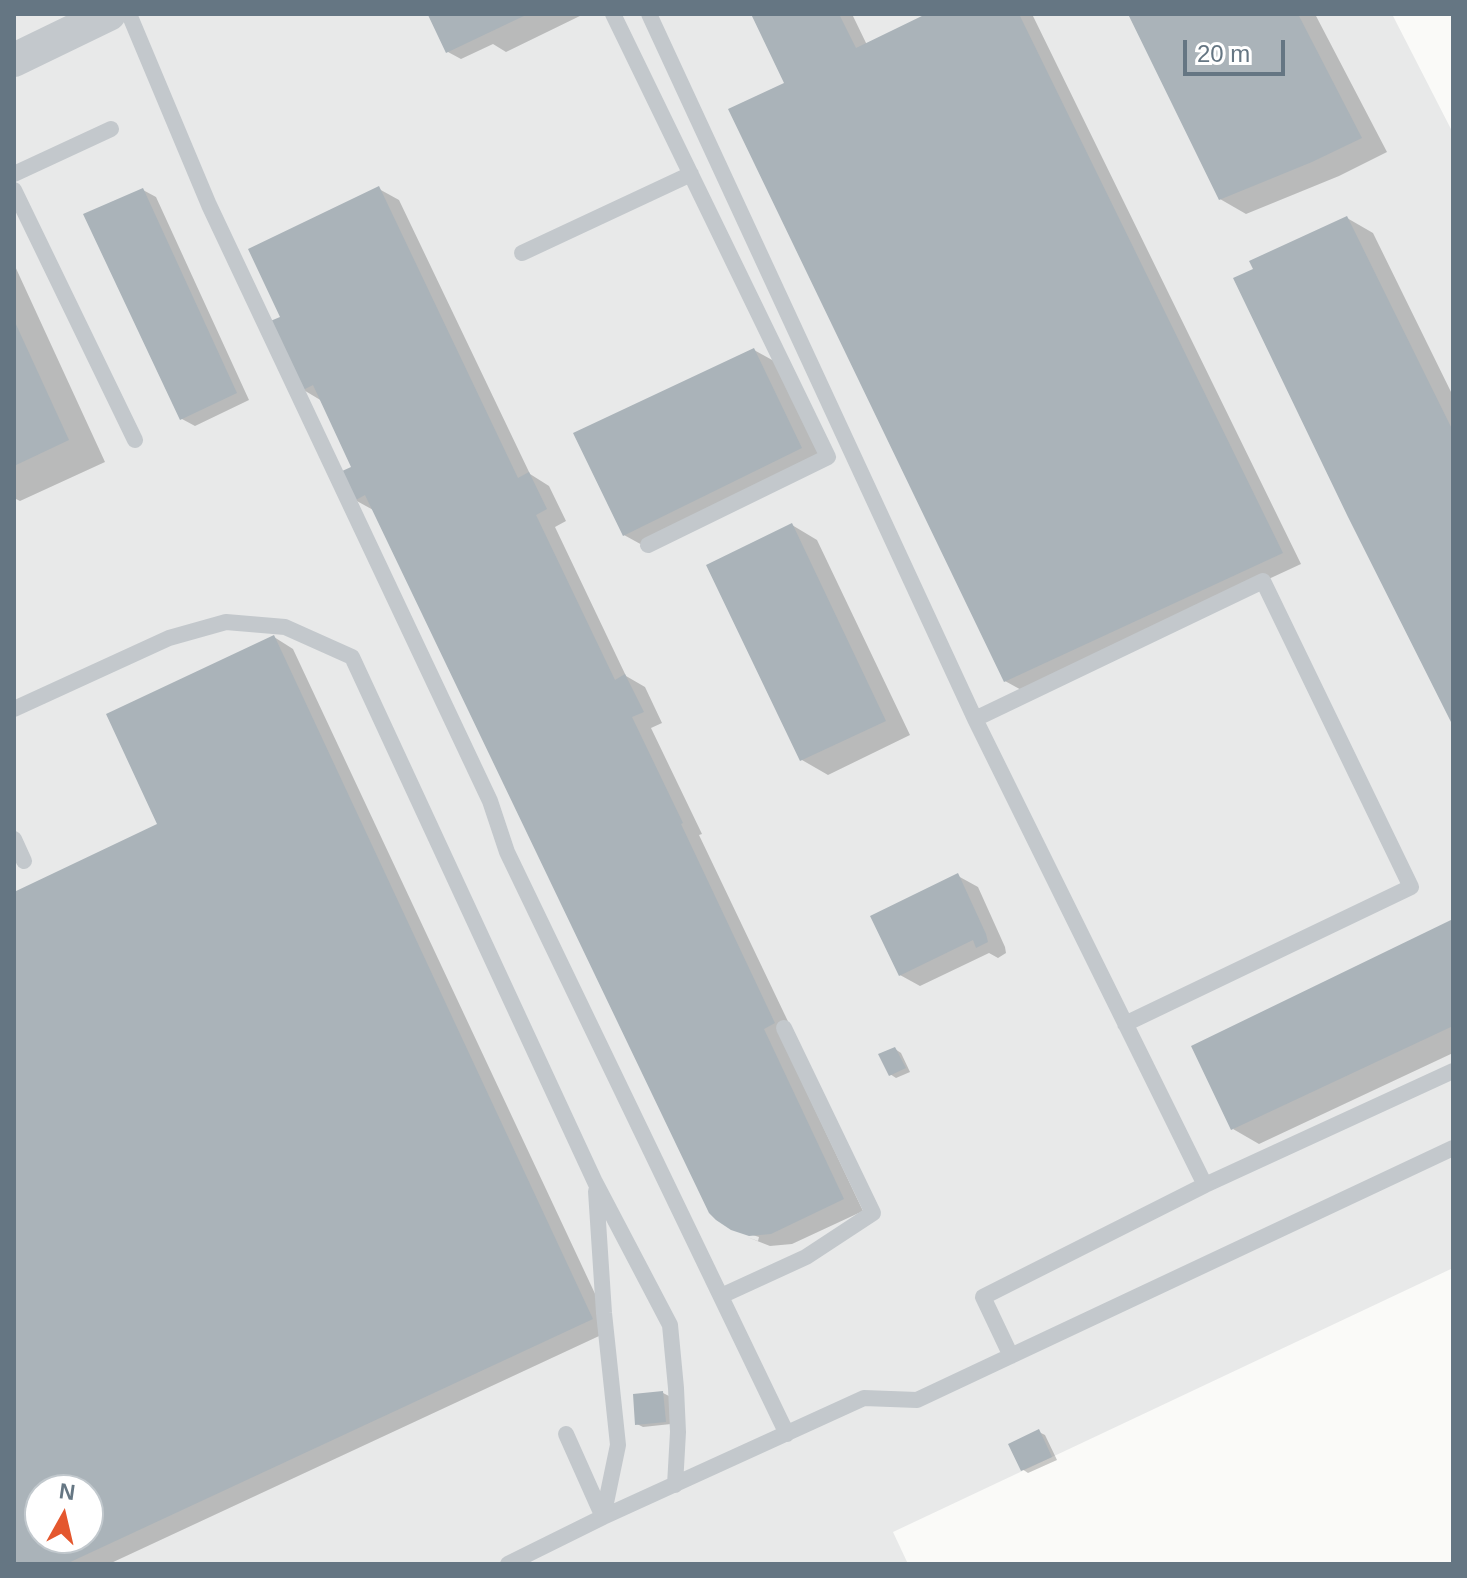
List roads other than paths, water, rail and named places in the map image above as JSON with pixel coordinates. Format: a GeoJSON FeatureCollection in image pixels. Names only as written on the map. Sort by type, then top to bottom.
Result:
{"type":"FeatureCollection","features":[{"type":"Feature","properties":{"kind":"street"},"geometry":{"type":"LineString","coordinates":[[14,60],[109,14]]}},
{"type":"Feature","properties":{"kind":"lane"},"geometry":{"type":"LineString","coordinates":[[129,14],[209,205],[490,801],[507,852],[787,1434]]}},
{"type":"Feature","properties":{"kind":"lane"},"geometry":{"type":"LineString","coordinates":[[613,14],[828,457],[648,545]]}},
{"type":"Feature","properties":{"kind":"lane"},"geometry":{"type":"LineString","coordinates":[[649,14],[975,719],[1205,1185]]}},
{"type":"Feature","properties":{"kind":"lane"},"geometry":{"type":"LineString","coordinates":[[14,174],[111,129]]}},
{"type":"Feature","properties":{"kind":"lane"},"geometry":{"type":"LineString","coordinates":[[522,253],[691,174]]}},
{"type":"Feature","properties":{"kind":"lane"},"geometry":{"type":"LineString","coordinates":[[14,190],[135,440]]}},
{"type":"Feature","properties":{"kind":"lane"},"geometry":{"type":"LineString","coordinates":[[975,719],[1263,581],[1270,595],[1411,887],[1125,1024]]}},
{"type":"Feature","properties":{"kind":"lane"},"geometry":{"type":"LineString","coordinates":[[14,709],[169,638],[226,622],[285,627],[352,657],[595,1182],[670,1325],[677,1417],[675,1485]]}},
{"type":"Feature","properties":{"kind":"lane"},"geometry":{"type":"LineString","coordinates":[[14,839],[24,861]]}},
{"type":"Feature","properties":{"kind":"lane"},"geometry":{"type":"LineString","coordinates":[[721,1296],[806,1257],[873,1213],[784,1028]]}},
{"type":"Feature","properties":{"kind":"lane"},"geometry":{"type":"LineString","coordinates":[[1011,1356],[983,1297],[1205,1185],[1453,1071]]}},
{"type":"Feature","properties":{"kind":"lane"},"geometry":{"type":"LineString","coordinates":[[508,1564],[603,1517],[864,1398],[917,1400],[1453,1148]]}},
{"type":"Feature","properties":{"kind":"lane"},"geometry":{"type":"LineString","coordinates":[[595,1182],[604,1313],[618,1445],[603,1517]]}},
{"type":"Feature","properties":{"kind":"lane"},"geometry":{"type":"LineString","coordinates":[[566,1434],[603,1517]]}}]}
